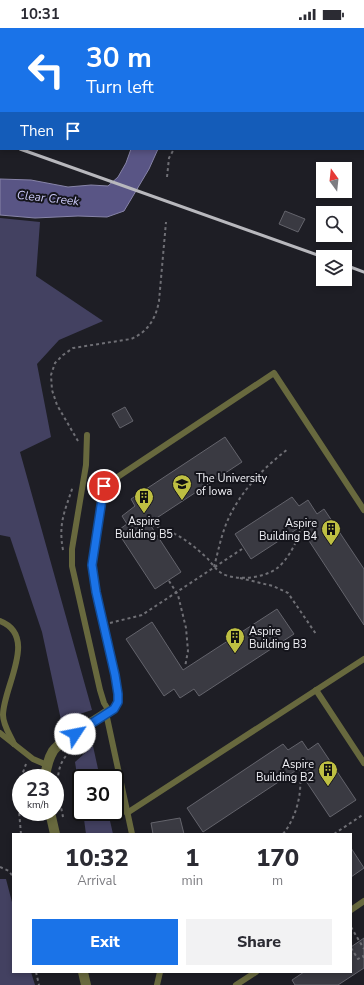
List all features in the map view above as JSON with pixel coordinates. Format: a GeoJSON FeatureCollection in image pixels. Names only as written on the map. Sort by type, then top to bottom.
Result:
{"type":"FeatureCollection","features":[{"type":"Feature","properties":{"kind":"street"},"geometry":{"type":"LineString","coordinates":[[46,769],[53,752],[64,742],[108,712]]}},
{"type":"Feature","properties":{"kind":"street"},"geometry":{"type":"LineString","coordinates":[[52,821],[55,833]]}},
{"type":"Feature","properties":{"kind":"street"},"geometry":{"type":"LineString","coordinates":[[84,973],[86,985]]}},
{"type":"Feature","properties":{"kind":"lane"},"geometry":{"type":"LineString","coordinates":[[108,712],[114,709],[118,702],[118,694],[96,592],[92,565],[104,486],[274,373],[364,510]]}},
{"type":"Feature","properties":{"kind":"lane"},"geometry":{"type":"LineString","coordinates":[[87,435],[86,465],[72,549],[72,566],[100,690],[108,712],[132,833]]}},
{"type":"Feature","properties":{"kind":"lane"},"geometry":{"type":"LineString","coordinates":[[0,621],[14,631],[19,642],[18,654],[4,700],[3,716],[4,724],[14,744]]}},
{"type":"Feature","properties":{"kind":"lane"},"geometry":{"type":"LineString","coordinates":[[127,813],[364,659]]}},
{"type":"Feature","properties":{"kind":"lane"},"geometry":{"type":"LineString","coordinates":[[316,690],[364,763]]}},
{"type":"Feature","properties":{"kind":"lane"},"geometry":{"type":"LineString","coordinates":[[0,733],[33,759],[47,765]]}},
{"type":"Feature","properties":{"kind":"lane"},"geometry":{"type":"LineString","coordinates":[[352,909],[364,901]]}},
{"type":"Feature","properties":{"kind":"lane"},"geometry":{"type":"LineString","coordinates":[[157,985],[160,973]]}},
{"type":"Feature","properties":{"kind":"lane"},"geometry":{"type":"LineString","coordinates":[[236,985],[254,973]]}},
{"type":"Feature","properties":{"kind":"path"},"geometry":{"type":"LineString","coordinates":[[167,177],[169,158],[173,150]]}},
{"type":"Feature","properties":{"kind":"path"},"geometry":{"type":"LineString","coordinates":[[149,326],[157,312],[159,301],[166,222]]}},
{"type":"Feature","properties":{"kind":"path"},"geometry":{"type":"LineString","coordinates":[[214,567],[227,522],[234,508],[248,487],[264,469],[288,449]]}},
{"type":"Feature","properties":{"kind":"path"},"geometry":{"type":"LineString","coordinates":[[151,525],[166,529],[192,544],[222,574],[273,586],[288,593],[316,634]]}},
{"type":"Feature","properties":{"kind":"path"},"geometry":{"type":"LineString","coordinates":[[237,578],[250,578],[276,569],[287,557],[297,540],[300,531]]}},
{"type":"Feature","properties":{"kind":"path"},"geometry":{"type":"LineString","coordinates":[[104,625],[142,615],[242,548]]}},
{"type":"Feature","properties":{"kind":"path"},"geometry":{"type":"LineString","coordinates":[[169,581],[176,592],[180,603],[186,628],[188,651],[185,667]]}},
{"type":"Feature","properties":{"kind":"path"},"geometry":{"type":"LineString","coordinates":[[24,769],[29,756]]}},
{"type":"Feature","properties":{"kind":"path"},"geometry":{"type":"LineString","coordinates":[[284,833],[293,818],[301,786],[300,774]]}},
{"type":"Feature","properties":{"kind":"path"},"geometry":{"type":"LineString","coordinates":[[336,833],[364,814]]}},
{"type":"Feature","properties":{"kind":"path"},"geometry":{"type":"LineString","coordinates":[[20,821],[21,833]]}},
{"type":"Feature","properties":{"kind":"path"},"geometry":{"type":"LineString","coordinates":[[0,867],[10,871],[12,875]]}},
{"type":"Feature","properties":{"kind":"path"},"geometry":{"type":"LineString","coordinates":[[352,929],[364,949]]}},
{"type":"Feature","properties":{"kind":"path"},"geometry":{"type":"LineString","coordinates":[[352,950],[358,959],[364,957]]}},
{"type":"Feature","properties":{"kind":"path"},"geometry":{"type":"LineString","coordinates":[[36,973],[39,985]]}},
{"type":"Feature","properties":{"kind":"shaded area"},"geometry":{"type":"Polygon","coordinates":[[[0,218],[40,222],[36,276],[103,321],[59,340],[37,364],[51,437],[20,452],[92,710],[61,720],[42,632],[10,537],[0,535],[0,218]]]}},
{"type":"Feature","properties":{"kind":"shaded area"},"geometry":{"type":"Polygon","coordinates":[[[93,746],[98,769],[76,769],[75,762],[93,746]]]}},
{"type":"Feature","properties":{"kind":"shaded area"},"geometry":{"type":"Polygon","coordinates":[[[84,821],[110,821],[113,833],[86,833],[84,821]]]}},
{"type":"Feature","properties":{"kind":"shaded area"},"geometry":{"type":"Polygon","coordinates":[[[0,879],[6,879],[12,902],[12,973],[31,973],[35,985],[0,985],[0,879]]]}},
{"type":"Feature","properties":{"kind":"water","name":"Clear Creek"},"geometry":{"type":"Polygon","coordinates":[[[131,150],[158,150],[149,169],[124,211],[107,217],[78,216],[35,218],[0,215],[0,179],[31,180],[68,187],[91,185],[108,186],[118,177],[126,163],[131,150]]]}},
{"type":"Feature","properties":{"kind":"building"},"geometry":{"type":"Polygon","coordinates":[[[285,211],[305,219],[298,232],[279,224],[285,211]]]}},
{"type":"Feature","properties":{"kind":"building"},"geometry":{"type":"Polygon","coordinates":[[[125,407],[133,421],[120,428],[112,414],[125,407]]]}},
{"type":"Feature","properties":{"kind":"building","name":"Aspire Building B5"},"geometry":{"type":"Polygon","coordinates":[[[225,437],[242,462],[149,523],[181,572],[155,589],[117,531],[127,524],[122,516],[135,506],[131,499],[225,437]]]}},
{"type":"Feature","properties":{"kind":"building","name":"Aspire Building B4"},"geometry":{"type":"Polygon","coordinates":[[[292,497],[299,506],[308,500],[317,514],[324,509],[364,569],[364,625],[300,527],[251,559],[235,534],[292,497]]]}},
{"type":"Feature","properties":{"kind":"building","name":"Aspire Building B3"},"geometry":{"type":"Polygon","coordinates":[[[277,609],[294,634],[199,696],[194,689],[180,698],[174,689],[164,696],[126,639],[152,622],[183,670],[277,609]]]}},
{"type":"Feature","properties":{"kind":"building","name":"Aspire Building B2"},"geometry":{"type":"Polygon","coordinates":[[[302,741],[308,750],[318,743],[356,800],[330,817],[298,769],[203,832],[187,808],[283,744],[288,750],[302,741]]]}},
{"type":"Feature","properties":{"kind":"building"},"geometry":{"type":"Polygon","coordinates":[[[180,818],[184,833],[153,833],[151,823],[180,818]]]}},
{"type":"Feature","properties":{"kind":"building"},"geometry":{"type":"Polygon","coordinates":[[[352,850],[364,868],[352,876],[352,850]]]}},
{"type":"Feature","properties":{"kind":"building"},"geometry":{"type":"Polygon","coordinates":[[[364,938],[364,968],[338,985],[295,985],[292,980],[302,973],[352,973],[352,946],[364,938]]]}},
{"type":"Feature","properties":{"kind":"railway"},"geometry":{"type":"LineString","coordinates":[[23,150],[316,255]]}},
{"type":"Feature","properties":{"kind":"railway"},"geometry":{"type":"LineString","coordinates":[[352,268],[364,272]]}},
{"type":"Feature","properties":{"kind":"place","name":"The University of Iowa"},"geometry":{"type":"Point","coordinates":[182,501]}},
{"type":"Feature","properties":{"kind":"place","name":"Aspire Building B5"},"geometry":{"type":"Point","coordinates":[144,514]}},
{"type":"Feature","properties":{"kind":"place","name":"Aspire Building B4"},"geometry":{"type":"Point","coordinates":[331,546]}},
{"type":"Feature","properties":{"kind":"place","name":"Aspire Building B3"},"geometry":{"type":"Point","coordinates":[235,654]}},
{"type":"Feature","properties":{"kind":"place","name":"Aspire Building B2"},"geometry":{"type":"Point","coordinates":[328,787]}},
{"type":"Feature","properties":{"kind":"route"},"geometry":{"type":"LineString","coordinates":[[75,734],[114,709],[118,702],[115,675],[96,592],[92,565],[104,486]]}}]}
